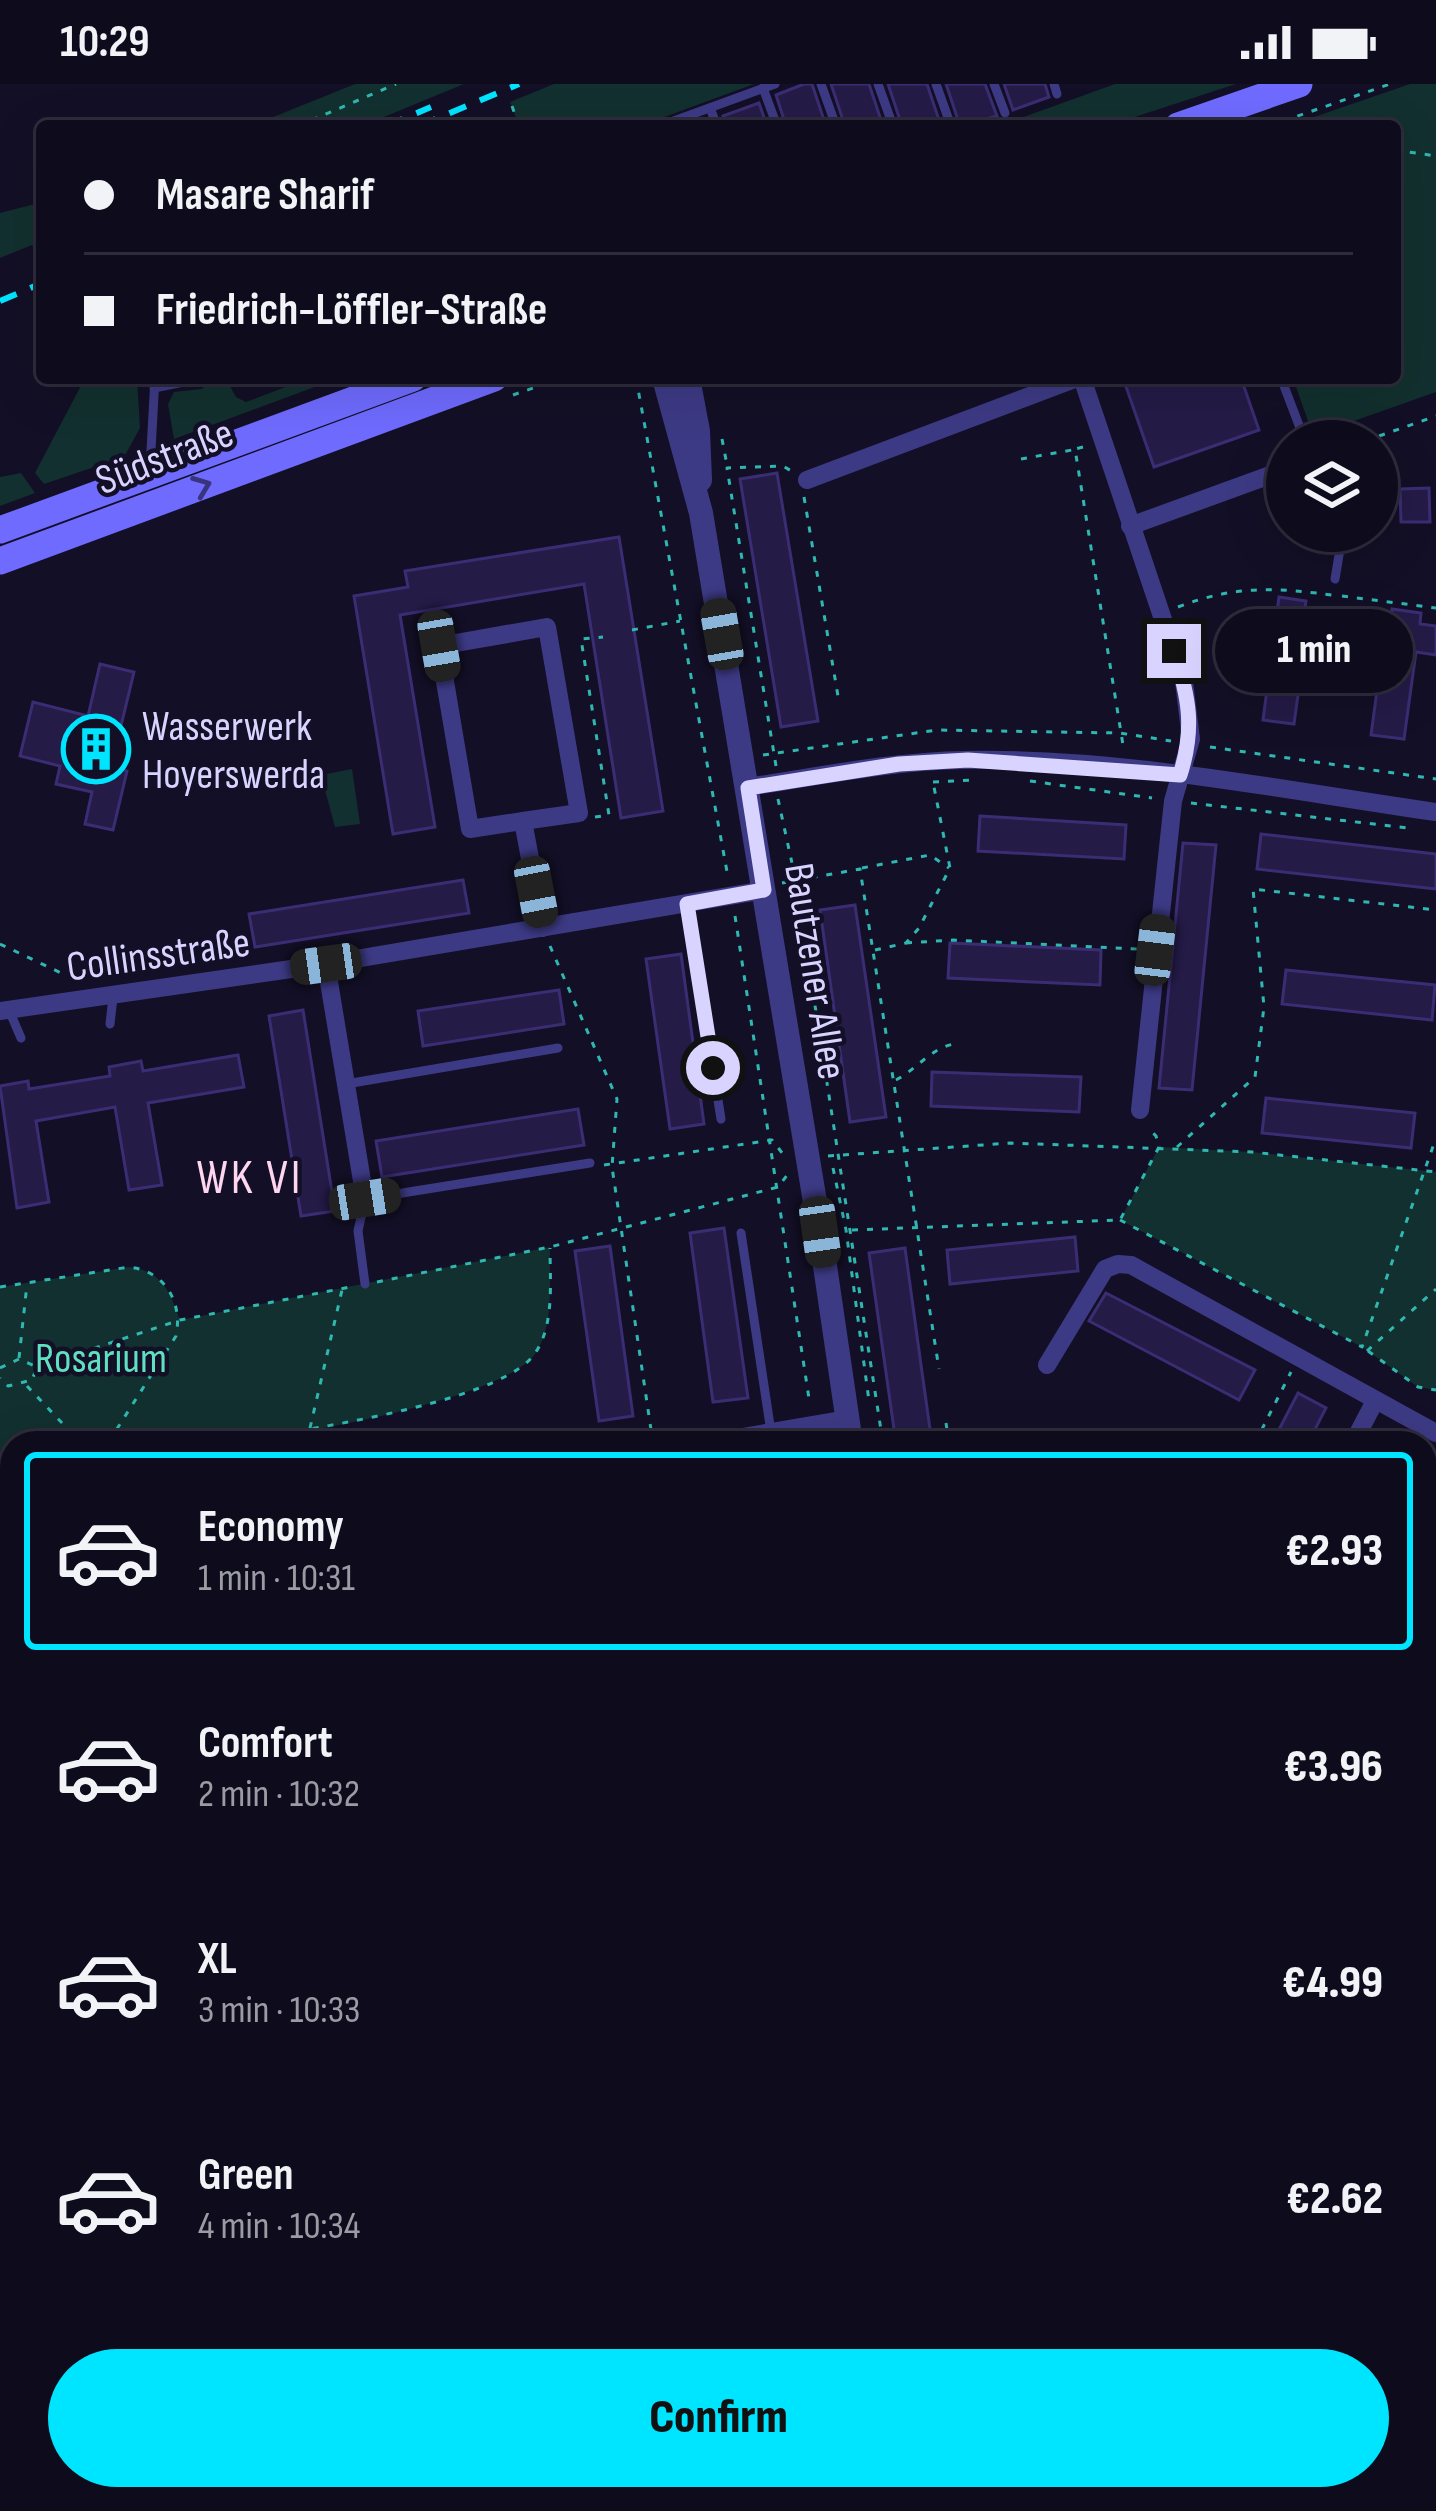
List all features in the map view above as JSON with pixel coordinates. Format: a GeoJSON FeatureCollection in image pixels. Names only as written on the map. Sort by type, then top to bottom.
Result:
{"type":"FeatureCollection","features":[{"type":"Feature","properties":{"kind":"main road"},"geometry":{"type":"LineString","coordinates":[[1195,120],[1299,84]]}},
{"type":"Feature","properties":{"kind":"main road","name":"Südstraße"},"geometry":{"type":"LineString","coordinates":[[0,530],[395,384]]}},
{"type":"Feature","properties":{"kind":"main road","name":"Südstraße"},"geometry":{"type":"LineString","coordinates":[[7,558],[478,384]]}},
{"type":"Feature","properties":{"kind":"street","name":"Bautzener Allee"},"geometry":{"type":"LineString","coordinates":[[666,384],[701,513],[849,1431]]}},
{"type":"Feature","properties":{"kind":"street","name":"Bautzener Allee"},"geometry":{"type":"LineString","coordinates":[[689,384],[698,431],[701,513]]}},
{"type":"Feature","properties":{"kind":"street"},"geometry":{"type":"LineString","coordinates":[[807,480],[1064,384]]}},
{"type":"Feature","properties":{"kind":"street"},"geometry":{"type":"LineString","coordinates":[[1082,384],[1184,682],[1191,739],[1180,775],[1155,950],[1140,1110]]}},
{"type":"Feature","properties":{"kind":"street"},"geometry":{"type":"LineString","coordinates":[[1130,526],[1266,477]]}},
{"type":"Feature","properties":{"kind":"street"},"geometry":{"type":"LineString","coordinates":[[547,627],[579,813],[524,821],[470,829],[439,646],[547,627]]}},
{"type":"Feature","properties":{"kind":"street"},"geometry":{"type":"LineString","coordinates":[[748,788],[929,761],[994,760],[1180,775],[1436,812]]}},
{"type":"Feature","properties":{"kind":"street"},"geometry":{"type":"LineString","coordinates":[[524,821],[543,928]]}},
{"type":"Feature","properties":{"kind":"street","name":"Collinsstraße"},"geometry":{"type":"LineString","coordinates":[[4,1010],[326,964],[764,890]]}},
{"type":"Feature","properties":{"kind":"street"},"geometry":{"type":"LineString","coordinates":[[326,964],[365,1199]]}},
{"type":"Feature","properties":{"kind":"street"},"geometry":{"type":"LineString","coordinates":[[1047,1366],[1105,1269],[1131,1265],[1434,1431]]}},
{"type":"Feature","properties":{"kind":"street"},"geometry":{"type":"LineString","coordinates":[[1359,1431],[1375,1401]]}},
{"type":"Feature","properties":{"kind":"lane"},"geometry":{"type":"LineString","coordinates":[[821,84],[834,120]]}},
{"type":"Feature","properties":{"kind":"lane"},"geometry":{"type":"LineString","coordinates":[[878,84],[891,120]]}},
{"type":"Feature","properties":{"kind":"lane"},"geometry":{"type":"LineString","coordinates":[[936,84],[949,120]]}},
{"type":"Feature","properties":{"kind":"lane"},"geometry":{"type":"LineString","coordinates":[[994,84],[1005,113]]}},
{"type":"Feature","properties":{"kind":"lane"},"geometry":{"type":"LineString","coordinates":[[676,120],[769,86],[776,120]]}},
{"type":"Feature","properties":{"kind":"lane"},"geometry":{"type":"LineString","coordinates":[[710,107],[715,120]]}},
{"type":"Feature","properties":{"kind":"lane"},"geometry":{"type":"LineString","coordinates":[[7,558],[52,528],[120,503],[139,489],[150,473],[154,384]]}},
{"type":"Feature","properties":{"kind":"lane"},"geometry":{"type":"LineString","coordinates":[[1284,384],[1297,420]]}},
{"type":"Feature","properties":{"kind":"lane"},"geometry":{"type":"LineString","coordinates":[[1335,579],[1340,552]]}},
{"type":"Feature","properties":{"kind":"lane"},"geometry":{"type":"LineString","coordinates":[[687,904],[721,1119]]}},
{"type":"Feature","properties":{"kind":"lane"},"geometry":{"type":"LineString","coordinates":[[110,1024],[113,997]]}},
{"type":"Feature","properties":{"kind":"lane"},"geometry":{"type":"LineString","coordinates":[[4,1010],[21,1038]]}},
{"type":"Feature","properties":{"kind":"lane"},"geometry":{"type":"LineString","coordinates":[[346,1084],[557,1048]]}},
{"type":"Feature","properties":{"kind":"lane"},"geometry":{"type":"LineString","coordinates":[[365,1284],[358,1244],[365,1199],[590,1163]]}},
{"type":"Feature","properties":{"kind":"lane"},"geometry":{"type":"LineString","coordinates":[[741,1233],[771,1431]]}},
{"type":"Feature","properties":{"kind":"path"},"geometry":{"type":"LineString","coordinates":[[373,84],[375,93]]}},
{"type":"Feature","properties":{"kind":"path"},"geometry":{"type":"LineString","coordinates":[[312,120],[397,84]]}},
{"type":"Feature","properties":{"kind":"path"},"geometry":{"type":"LineString","coordinates":[[1287,120],[1390,84]]}},
{"type":"Feature","properties":{"kind":"path"},"geometry":{"type":"LineString","coordinates":[[512,106],[517,120]]}},
{"type":"Feature","properties":{"kind":"path"},"geometry":{"type":"LineString","coordinates":[[1401,151],[1436,155]]}},
{"type":"Feature","properties":{"kind":"path"},"geometry":{"type":"LineString","coordinates":[[1398,429],[1436,416]]}},
{"type":"Feature","properties":{"kind":"path"},"geometry":{"type":"LineString","coordinates":[[1021,459],[1102,441]]}},
{"type":"Feature","properties":{"kind":"path"},"geometry":{"type":"LineString","coordinates":[[1075,449],[1128,770]]}},
{"type":"Feature","properties":{"kind":"path"},"geometry":{"type":"LineString","coordinates":[[838,696],[803,491],[807,480],[783,466],[727,468],[881,1431]]}},
{"type":"Feature","properties":{"kind":"path"},"geometry":{"type":"LineString","coordinates":[[1335,579],[1340,596]]}},
{"type":"Feature","properties":{"kind":"path"},"geometry":{"type":"LineString","coordinates":[[1161,614],[1234,589],[1286,589],[1436,608]]}},
{"type":"Feature","properties":{"kind":"path"},"geometry":{"type":"LineString","coordinates":[[632,630],[682,621]]}},
{"type":"Feature","properties":{"kind":"path"},"geometry":{"type":"LineString","coordinates":[[906,943],[919,928],[950,868],[929,761]]}},
{"type":"Feature","properties":{"kind":"path"},"geometry":{"type":"LineString","coordinates":[[764,890],[795,877],[930,855],[950,868]]}},
{"type":"Feature","properties":{"kind":"path"},"geometry":{"type":"LineString","coordinates":[[860,868],[939,1370]]}},
{"type":"Feature","properties":{"kind":"path"},"geometry":{"type":"LineString","coordinates":[[1176,1148],[1255,1076],[1264,1007],[1252,889],[1436,910]]}},
{"type":"Feature","properties":{"kind":"path"},"geometry":{"type":"LineString","coordinates":[[543,928],[616,1099],[612,1167],[650,1431]]}},
{"type":"Feature","properties":{"kind":"path"},"geometry":{"type":"LineString","coordinates":[[874,950],[953,940],[1155,950]]}},
{"type":"Feature","properties":{"kind":"path"},"geometry":{"type":"LineString","coordinates":[[0,944],[77,978],[81,1001]]}},
{"type":"Feature","properties":{"kind":"path"},"geometry":{"type":"LineString","coordinates":[[894,1081],[917,1069],[938,1047],[954,1044]]}},
{"type":"Feature","properties":{"kind":"path"},"geometry":{"type":"LineString","coordinates":[[1120,1220],[1159,1148],[1140,1110]]}},
{"type":"Feature","properties":{"kind":"path"},"geometry":{"type":"LineString","coordinates":[[1365,1349],[1436,1138]]}},
{"type":"Feature","properties":{"kind":"path"},"geometry":{"type":"LineString","coordinates":[[0,1368],[19,1359],[37,1367],[180,1320],[550,1246],[778,1187],[793,1167],[772,1140],[612,1167],[590,1163]]}},
{"type":"Feature","properties":{"kind":"path"},"geometry":{"type":"LineString","coordinates":[[809,1162],[838,1154],[1010,1143],[1252,1152],[1436,1173]]}},
{"type":"Feature","properties":{"kind":"path"},"geometry":{"type":"LineString","coordinates":[[820,1232],[1120,1220],[1365,1349],[1418,1387],[1436,1390]]}},
{"type":"Feature","properties":{"kind":"path"},"geometry":{"type":"LineString","coordinates":[[293,1431],[412,1409],[526,1363],[536,1353],[548,1319],[550,1246]]}},
{"type":"Feature","properties":{"kind":"path"},"geometry":{"type":"LineString","coordinates":[[0,1287],[129,1268],[146,1269],[165,1285],[180,1320],[176,1336],[116,1431]]}},
{"type":"Feature","properties":{"kind":"path"},"geometry":{"type":"LineString","coordinates":[[19,1359],[27,1282]]}},
{"type":"Feature","properties":{"kind":"path"},"geometry":{"type":"LineString","coordinates":[[310,1431],[342,1289]]}},
{"type":"Feature","properties":{"kind":"path"},"geometry":{"type":"LineString","coordinates":[[1365,1349],[1436,1289]]}},
{"type":"Feature","properties":{"kind":"path"},"geometry":{"type":"LineString","coordinates":[[1261,1431],[1298,1360]]}},
{"type":"Feature","properties":{"kind":"path"},"geometry":{"type":"LineString","coordinates":[[0,1381],[8,1386],[26,1384],[37,1367]]}},
{"type":"Feature","properties":{"kind":"path"},"geometry":{"type":"LineString","coordinates":[[26,1384],[70,1431]]}},
{"type":"Feature","properties":{"kind":"path"},"geometry":{"type":"LineString","coordinates":[[946,1423],[947,1431]]}},
{"type":"Feature","properties":{"kind":"green space"},"geometry":{"type":"Polygon","coordinates":[[[355,84],[464,84],[377,120],[266,120],[355,84]]]}},
{"type":"Feature","properties":{"kind":"green space"},"geometry":{"type":"Polygon","coordinates":[[[554,84],[754,84],[656,120],[517,120],[510,102],[554,84]]]}},
{"type":"Feature","properties":{"kind":"green space"},"geometry":{"type":"Polygon","coordinates":[[[1115,84],[1236,84],[1125,120],[1016,120],[1115,84]]]}},
{"type":"Feature","properties":{"kind":"green space"},"geometry":{"type":"Polygon","coordinates":[[[1410,84],[1436,84],[1436,392],[1357,420],[1308,420],[1295,384],[1401,384],[1401,120],[1305,120],[1410,84]]]}},
{"type":"Feature","properties":{"kind":"green space"},"geometry":{"type":"Polygon","coordinates":[[[36,204],[36,251],[32,245],[0,258],[0,213],[36,204]]]}},
{"type":"Feature","properties":{"kind":"green space"},"geometry":{"type":"Polygon","coordinates":[[[82,384],[137,384],[140,428],[124,457],[44,484],[35,473],[82,384]]]}},
{"type":"Feature","properties":{"kind":"green space"},"geometry":{"type":"Polygon","coordinates":[[[224,384],[246,402],[293,384],[323,384],[174,439],[168,404],[174,392],[224,384]]]}},
{"type":"Feature","properties":{"kind":"green space"},"geometry":{"type":"Polygon","coordinates":[[[21,473],[35,493],[0,506],[0,477],[21,473]]]}},
{"type":"Feature","properties":{"kind":"green space"},"geometry":{"type":"Polygon","coordinates":[[[352,769],[360,824],[335,827],[321,775],[352,769]]]}},
{"type":"Feature","properties":{"kind":"green space"},"geometry":{"type":"Polygon","coordinates":[[[1159,1147],[1436,1172],[1436,1390],[1418,1387],[1362,1347],[1120,1220],[1159,1147]]]}},
{"type":"Feature","properties":{"kind":"green space","name":"Rosarium"},"geometry":{"type":"Polygon","coordinates":[[[550,1247],[550,1302],[541,1342],[515,1371],[481,1387],[389,1414],[304,1431],[0,1431],[0,1287],[140,1269],[163,1284],[180,1320],[550,1247]]]}},
{"type":"Feature","properties":{"kind":"building"},"geometry":{"type":"Polygon","coordinates":[[[812,84],[824,120],[784,120],[776,95],[812,84]]]}},
{"type":"Feature","properties":{"kind":"building"},"geometry":{"type":"Polygon","coordinates":[[[831,84],[869,84],[881,120],[843,120],[831,84]]]}},
{"type":"Feature","properties":{"kind":"building"},"geometry":{"type":"Polygon","coordinates":[[[888,84],[927,84],[939,120],[900,120],[888,84]]]}},
{"type":"Feature","properties":{"kind":"building"},"geometry":{"type":"Polygon","coordinates":[[[946,84],[985,84],[997,116],[958,120],[946,84]]]}},
{"type":"Feature","properties":{"kind":"building"},"geometry":{"type":"Polygon","coordinates":[[[1004,84],[1045,84],[1049,97],[1013,110],[1004,84]]]}},
{"type":"Feature","properties":{"kind":"building"},"geometry":{"type":"Polygon","coordinates":[[[759,103],[765,120],[724,120],[723,116],[759,103]]]}},
{"type":"Feature","properties":{"kind":"building"},"geometry":{"type":"Polygon","coordinates":[[[1125,384],[1243,384],[1259,430],[1154,467],[1125,384]]]}},
{"type":"Feature","properties":{"kind":"building"},"geometry":{"type":"Polygon","coordinates":[[[777,473],[818,721],[781,727],[740,479],[777,473]]]}},
{"type":"Feature","properties":{"kind":"building"},"geometry":{"type":"Polygon","coordinates":[[[1429,488],[1430,522],[1401,522],[1400,489],[1429,488]]]}},
{"type":"Feature","properties":{"kind":"building"},"geometry":{"type":"Polygon","coordinates":[[[619,537],[663,811],[621,818],[584,584],[400,615],[435,827],[393,834],[354,596],[408,587],[405,571],[619,537]]]}},
{"type":"Feature","properties":{"kind":"building"},"geometry":{"type":"Polygon","coordinates":[[[1279,597],[1306,601],[1304,613],[1390,624],[1392,609],[1421,613],[1420,624],[1436,626],[1436,655],[1416,652],[1404,739],[1371,735],[1383,646],[1306,637],[1294,724],[1263,720],[1279,597]]]}},
{"type":"Feature","properties":{"kind":"building","name":"Wasserwerk Hoyerswerda"},"geometry":{"type":"Polygon","coordinates":[[[100,664],[134,672],[111,767],[127,771],[113,830],[85,824],[92,792],[56,784],[60,766],[20,756],[33,702],[88,716],[100,664]]]}},
{"type":"Feature","properties":{"kind":"building"},"geometry":{"type":"Polygon","coordinates":[[[980,816],[1126,825],[1124,859],[978,851],[980,816]]]}},
{"type":"Feature","properties":{"kind":"building"},"geometry":{"type":"Polygon","coordinates":[[[1261,834],[1436,854],[1436,889],[1257,869],[1261,834]]]}},
{"type":"Feature","properties":{"kind":"building"},"geometry":{"type":"Polygon","coordinates":[[[1183,843],[1216,845],[1192,1090],[1159,1088],[1183,843]]]}},
{"type":"Feature","properties":{"kind":"building"},"geometry":{"type":"Polygon","coordinates":[[[463,880],[469,913],[255,947],[249,914],[463,880]]]}},
{"type":"Feature","properties":{"kind":"building"},"geometry":{"type":"Polygon","coordinates":[[[855,905],[886,1117],[850,1122],[820,910],[855,905]]]}},
{"type":"Feature","properties":{"kind":"building"},"geometry":{"type":"Polygon","coordinates":[[[950,943],[1101,950],[1100,985],[948,978],[950,943]]]}},
{"type":"Feature","properties":{"kind":"building"},"geometry":{"type":"Polygon","coordinates":[[[681,954],[704,1124],[670,1129],[646,959],[681,954]]]}},
{"type":"Feature","properties":{"kind":"building"},"geometry":{"type":"Polygon","coordinates":[[[1286,970],[1435,985],[1432,1020],[1282,1004],[1286,970]]]}},
{"type":"Feature","properties":{"kind":"building"},"geometry":{"type":"Polygon","coordinates":[[[559,990],[564,1024],[423,1046],[418,1011],[559,990]]]}},
{"type":"Feature","properties":{"kind":"building"},"geometry":{"type":"Polygon","coordinates":[[[303,1010],[335,1211],[301,1216],[269,1016],[303,1010]]]}},
{"type":"Feature","properties":{"kind":"building"},"geometry":{"type":"Polygon","coordinates":[[[238,1055],[244,1087],[148,1103],[162,1185],[129,1190],[115,1107],[36,1121],[49,1202],[17,1208],[0,1086],[28,1081],[29,1089],[110,1076],[109,1067],[141,1061],[143,1071],[238,1055]]]}},
{"type":"Feature","properties":{"kind":"building"},"geometry":{"type":"Polygon","coordinates":[[[932,1072],[1081,1077],[1079,1112],[931,1106],[932,1072]]]}},
{"type":"Feature","properties":{"kind":"building"},"geometry":{"type":"Polygon","coordinates":[[[1266,1098],[1415,1113],[1411,1148],[1262,1133],[1266,1098]]]}},
{"type":"Feature","properties":{"kind":"building"},"geometry":{"type":"Polygon","coordinates":[[[578,1109],[584,1145],[382,1177],[376,1141],[578,1109]]]}},
{"type":"Feature","properties":{"kind":"building"},"geometry":{"type":"Polygon","coordinates":[[[724,1228],[748,1398],[713,1402],[690,1233],[724,1228]]]}},
{"type":"Feature","properties":{"kind":"building"},"geometry":{"type":"Polygon","coordinates":[[[1075,1237],[1078,1271],[950,1284],[947,1250],[1075,1237]]]}},
{"type":"Feature","properties":{"kind":"building"},"geometry":{"type":"Polygon","coordinates":[[[610,1246],[633,1416],[599,1421],[575,1251],[610,1246]]]}},
{"type":"Feature","properties":{"kind":"building"},"geometry":{"type":"Polygon","coordinates":[[[905,1248],[930,1431],[894,1431],[869,1253],[905,1248]]]}},
{"type":"Feature","properties":{"kind":"building"},"geometry":{"type":"Polygon","coordinates":[[[1106,1293],[1255,1370],[1239,1400],[1089,1321],[1106,1293]]]}},
{"type":"Feature","properties":{"kind":"building"},"geometry":{"type":"Polygon","coordinates":[[[1298,1393],[1326,1408],[1314,1431],[1278,1431],[1298,1393]]]}},
{"type":"Feature","properties":{"kind":"railway"},"geometry":{"type":"LineString","coordinates":[[433,120],[519,84]]}},
{"type":"Feature","properties":{"kind":"railway"},"geometry":{"type":"LineString","coordinates":[[400,120],[431,107]]}},
{"type":"Feature","properties":{"kind":"railway"},"geometry":{"type":"LineString","coordinates":[[0,301],[36,286]]}},
{"type":"Feature","properties":{"kind":"place","name":"Wasserwerk Hoyerswerda"},"geometry":{"type":"Point","coordinates":[96,749]}},
{"type":"Feature","properties":{"kind":"district","name":"WK VI"},"geometry":{"type":"Point","coordinates":[250,1176]}},
{"type":"Feature","properties":{"kind":"route"},"geometry":{"type":"LineString","coordinates":[[713,1068],[687,904],[764,890],[748,788],[899,764],[968,760],[1180,775],[1191,739],[1184,682],[1174,651]]}}]}
